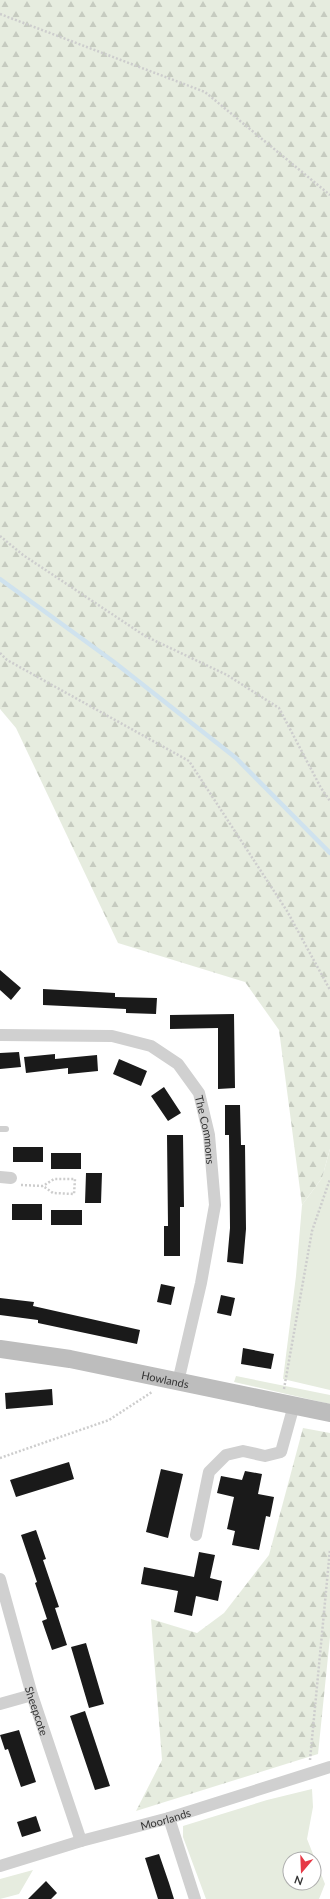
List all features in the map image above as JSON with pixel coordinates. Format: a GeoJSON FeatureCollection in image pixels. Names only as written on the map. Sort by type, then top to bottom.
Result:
{"type":"FeatureCollection","features":[{"type":"Feature","properties":{"kind":"street","name":"The Commons"},"geometry":{"type":"LineString","coordinates":[[0,1035],[112,1036],[151,1046],[178,1064],[199,1093],[209,1136],[215,1205],[201,1283],[173,1381]]}},
{"type":"Feature","properties":{"kind":"street","name":"Howlands"},"geometry":{"type":"LineString","coordinates":[[0,1349],[70,1359],[330,1413]]}},
{"type":"Feature","properties":{"kind":"street"},"geometry":{"type":"LineString","coordinates":[[196,1535],[209,1472],[226,1455],[243,1451],[265,1456],[281,1452],[288,1404]]}},
{"type":"Feature","properties":{"kind":"street","name":"Sheepcote"},"geometry":{"type":"LineString","coordinates":[[0,1579],[32,1695],[81,1841]]}},
{"type":"Feature","properties":{"kind":"street"},"geometry":{"type":"LineString","coordinates":[[0,1704],[32,1695]]}},
{"type":"Feature","properties":{"kind":"street","name":"Moorlands"},"geometry":{"type":"LineString","coordinates":[[0,1866],[81,1841],[169,1818],[309,1772],[330,1767]]}},
{"type":"Feature","properties":{"kind":"street"},"geometry":{"type":"LineString","coordinates":[[169,1818],[196,1899]]}},
{"type":"Feature","properties":{"kind":"path"},"geometry":{"type":"LineString","coordinates":[[0,14],[205,92],[330,196]]}},
{"type":"Feature","properties":{"kind":"path"},"geometry":{"type":"LineString","coordinates":[[0,536],[22,555],[145,636],[227,676],[279,708],[320,788],[330,801]]}},
{"type":"Feature","properties":{"kind":"path"},"geometry":{"type":"LineString","coordinates":[[0,653],[7,660],[189,761],[287,911],[330,990]]}},
{"type":"Feature","properties":{"kind":"path"},"geometry":{"type":"LineString","coordinates":[[6,1178],[21,1185],[43,1186],[53,1193],[74,1194],[75,1179],[54,1178],[43,1186]]}},
{"type":"Feature","properties":{"kind":"path"},"geometry":{"type":"LineString","coordinates":[[288,1404],[312,1231],[330,1179]]}},
{"type":"Feature","properties":{"kind":"path"},"geometry":{"type":"LineString","coordinates":[[0,1458],[109,1420],[173,1381]]}},
{"type":"Feature","properties":{"kind":"path"},"geometry":{"type":"LineString","coordinates":[[309,1772],[330,1549]]}},
{"type":"Feature","properties":{"kind":"green space"},"geometry":{"type":"Polygon","coordinates":[[[0,0],[330,0],[330,1149],[322,1178],[302,1205],[279,1030],[245,982],[118,943],[16,728],[0,709],[0,0]]]}},
{"type":"Feature","properties":{"kind":"green space"},"geometry":{"type":"Polygon","coordinates":[[[330,1149],[330,1390],[283,1379],[296,1276],[302,1205],[322,1178],[330,1149]]]}},
{"type":"Feature","properties":{"kind":"green space"},"geometry":{"type":"Polygon","coordinates":[[[236,1376],[330,1395],[330,1404],[234,1382],[236,1376]]]}},
{"type":"Feature","properties":{"kind":"green space"},"geometry":{"type":"Polygon","coordinates":[[[303,1428],[330,1433],[330,1637],[318,1754],[136,1811],[162,1760],[151,1619],[197,1633],[224,1613],[269,1555],[303,1428]]]}},
{"type":"Feature","properties":{"kind":"green space"},"geometry":{"type":"Polygon","coordinates":[[[312,1789],[313,1807],[307,1839],[312,1851],[282,1851],[282,1891],[322,1891],[322,1876],[325,1884],[319,1899],[206,1899],[183,1837],[183,1826],[267,1800],[312,1789]]]}},
{"type":"Feature","properties":{"kind":"green space"},"geometry":{"type":"Polygon","coordinates":[[[33,1870],[19,1894],[0,1899],[0,1879],[33,1870]]]}},
{"type":"Feature","properties":{"kind":"building"},"geometry":{"type":"Polygon","coordinates":[[[0,970],[21,988],[11,1000],[0,990],[0,970]]]}},
{"type":"Feature","properties":{"kind":"building"},"geometry":{"type":"Polygon","coordinates":[[[43,989],[115,993],[115,997],[157,998],[156,1014],[126,1013],[126,1009],[43,1005],[43,989]]]}},
{"type":"Feature","properties":{"kind":"building"},"geometry":{"type":"Polygon","coordinates":[[[234,1014],[235,1088],[218,1089],[218,1028],[170,1029],[170,1015],[234,1014]]]}},
{"type":"Feature","properties":{"kind":"building"},"geometry":{"type":"Polygon","coordinates":[[[19,1052],[21,1067],[0,1069],[0,1053],[19,1052]]]}},
{"type":"Feature","properties":{"kind":"building"},"geometry":{"type":"Polygon","coordinates":[[[55,1054],[55,1059],[97,1055],[98,1071],[68,1074],[68,1068],[26,1073],[24,1057],[55,1054]]]}},
{"type":"Feature","properties":{"kind":"building"},"geometry":{"type":"Polygon","coordinates":[[[119,1059],[147,1071],[141,1086],[113,1074],[119,1059]]]}},
{"type":"Feature","properties":{"kind":"building"},"geometry":{"type":"Polygon","coordinates":[[[164,1087],[181,1113],[168,1121],[151,1096],[164,1087]]]}},
{"type":"Feature","properties":{"kind":"building"},"geometry":{"type":"Polygon","coordinates":[[[225,1105],[240,1105],[241,1145],[245,1145],[246,1229],[243,1264],[227,1262],[230,1228],[229,1135],[225,1135],[225,1105]]]}},
{"type":"Feature","properties":{"kind":"building"},"geometry":{"type":"Polygon","coordinates":[[[167,1135],[183,1135],[184,1207],[180,1207],[180,1256],[164,1256],[164,1226],[168,1226],[167,1135]]]}},
{"type":"Feature","properties":{"kind":"building"},"geometry":{"type":"Polygon","coordinates":[[[13,1147],[43,1147],[43,1162],[13,1162],[13,1147]]]}},
{"type":"Feature","properties":{"kind":"building"},"geometry":{"type":"Polygon","coordinates":[[[51,1153],[81,1153],[81,1169],[51,1169],[51,1153]]]}},
{"type":"Feature","properties":{"kind":"building"},"geometry":{"type":"Polygon","coordinates":[[[86,1173],[102,1173],[101,1203],[85,1203],[86,1173]]]}},
{"type":"Feature","properties":{"kind":"building"},"geometry":{"type":"Polygon","coordinates":[[[12,1204],[42,1204],[42,1220],[12,1220],[12,1204]]]}},
{"type":"Feature","properties":{"kind":"building"},"geometry":{"type":"Polygon","coordinates":[[[51,1210],[82,1210],[82,1225],[51,1225],[51,1210]]]}},
{"type":"Feature","properties":{"kind":"building"},"geometry":{"type":"Polygon","coordinates":[[[161,1284],[175,1287],[171,1305],[157,1302],[161,1284]]]}},
{"type":"Feature","properties":{"kind":"building"},"geometry":{"type":"Polygon","coordinates":[[[221,1295],[235,1298],[231,1316],[217,1313],[221,1295]]]}},
{"type":"Feature","properties":{"kind":"building"},"geometry":{"type":"Polygon","coordinates":[[[0,1298],[34,1302],[33,1306],[140,1330],[137,1344],[38,1323],[38,1320],[0,1315],[0,1298]]]}},
{"type":"Feature","properties":{"kind":"building"},"geometry":{"type":"Polygon","coordinates":[[[243,1348],[274,1354],[271,1369],[241,1364],[243,1348]]]}},
{"type":"Feature","properties":{"kind":"building"},"geometry":{"type":"Polygon","coordinates":[[[52,1389],[53,1405],[6,1409],[5,1393],[52,1389]]]}},
{"type":"Feature","properties":{"kind":"building"},"geometry":{"type":"Polygon","coordinates":[[[69,1462],[74,1479],[16,1497],[10,1480],[69,1462]]]}},
{"type":"Feature","properties":{"kind":"building"},"geometry":{"type":"Polygon","coordinates":[[[161,1469],[183,1474],[168,1538],[146,1532],[161,1469]]]}},
{"type":"Feature","properties":{"kind":"building"},"geometry":{"type":"Polygon","coordinates":[[[245,1471],[262,1474],[258,1494],[274,1497],[270,1517],[266,1516],[259,1550],[232,1545],[235,1531],[227,1529],[234,1497],[217,1493],[221,1476],[242,1480],[245,1471]]]}},
{"type":"Feature","properties":{"kind":"building"},"geometry":{"type":"Polygon","coordinates":[[[36,1530],[46,1559],[43,1560],[59,1607],[55,1608],[67,1645],[52,1650],[42,1621],[47,1619],[35,1583],[37,1582],[21,1535],[36,1530]]]}},
{"type":"Feature","properties":{"kind":"building"},"geometry":{"type":"Polygon","coordinates":[[[199,1552],[215,1555],[210,1578],[222,1581],[218,1601],[196,1596],[192,1616],[174,1612],[178,1591],[141,1584],[144,1567],[194,1577],[199,1552]]]}},
{"type":"Feature","properties":{"kind":"building"},"geometry":{"type":"Polygon","coordinates":[[[86,1643],[104,1704],[89,1708],[71,1647],[86,1643]]]}},
{"type":"Feature","properties":{"kind":"building"},"geometry":{"type":"Polygon","coordinates":[[[85,1711],[110,1786],[95,1790],[70,1716],[85,1711]]]}},
{"type":"Feature","properties":{"kind":"building"},"geometry":{"type":"Polygon","coordinates":[[[19,1730],[36,1782],[21,1787],[8,1749],[5,1750],[0,1735],[19,1730]]]}},
{"type":"Feature","properties":{"kind":"building"},"geometry":{"type":"Polygon","coordinates":[[[36,1816],[41,1831],[22,1837],[17,1822],[36,1816]]]}},
{"type":"Feature","properties":{"kind":"building"},"geometry":{"type":"Polygon","coordinates":[[[159,1854],[174,1899],[158,1899],[145,1858],[159,1854]]]}},
{"type":"Feature","properties":{"kind":"building"},"geometry":{"type":"Polygon","coordinates":[[[46,1881],[57,1893],[51,1899],[28,1899],[46,1881]]]}},
{"type":"Feature","properties":{"kind":"waterway"},"geometry":{"type":"LineString","coordinates":[[0,579],[114,662],[236,758],[330,853]]}}]}
